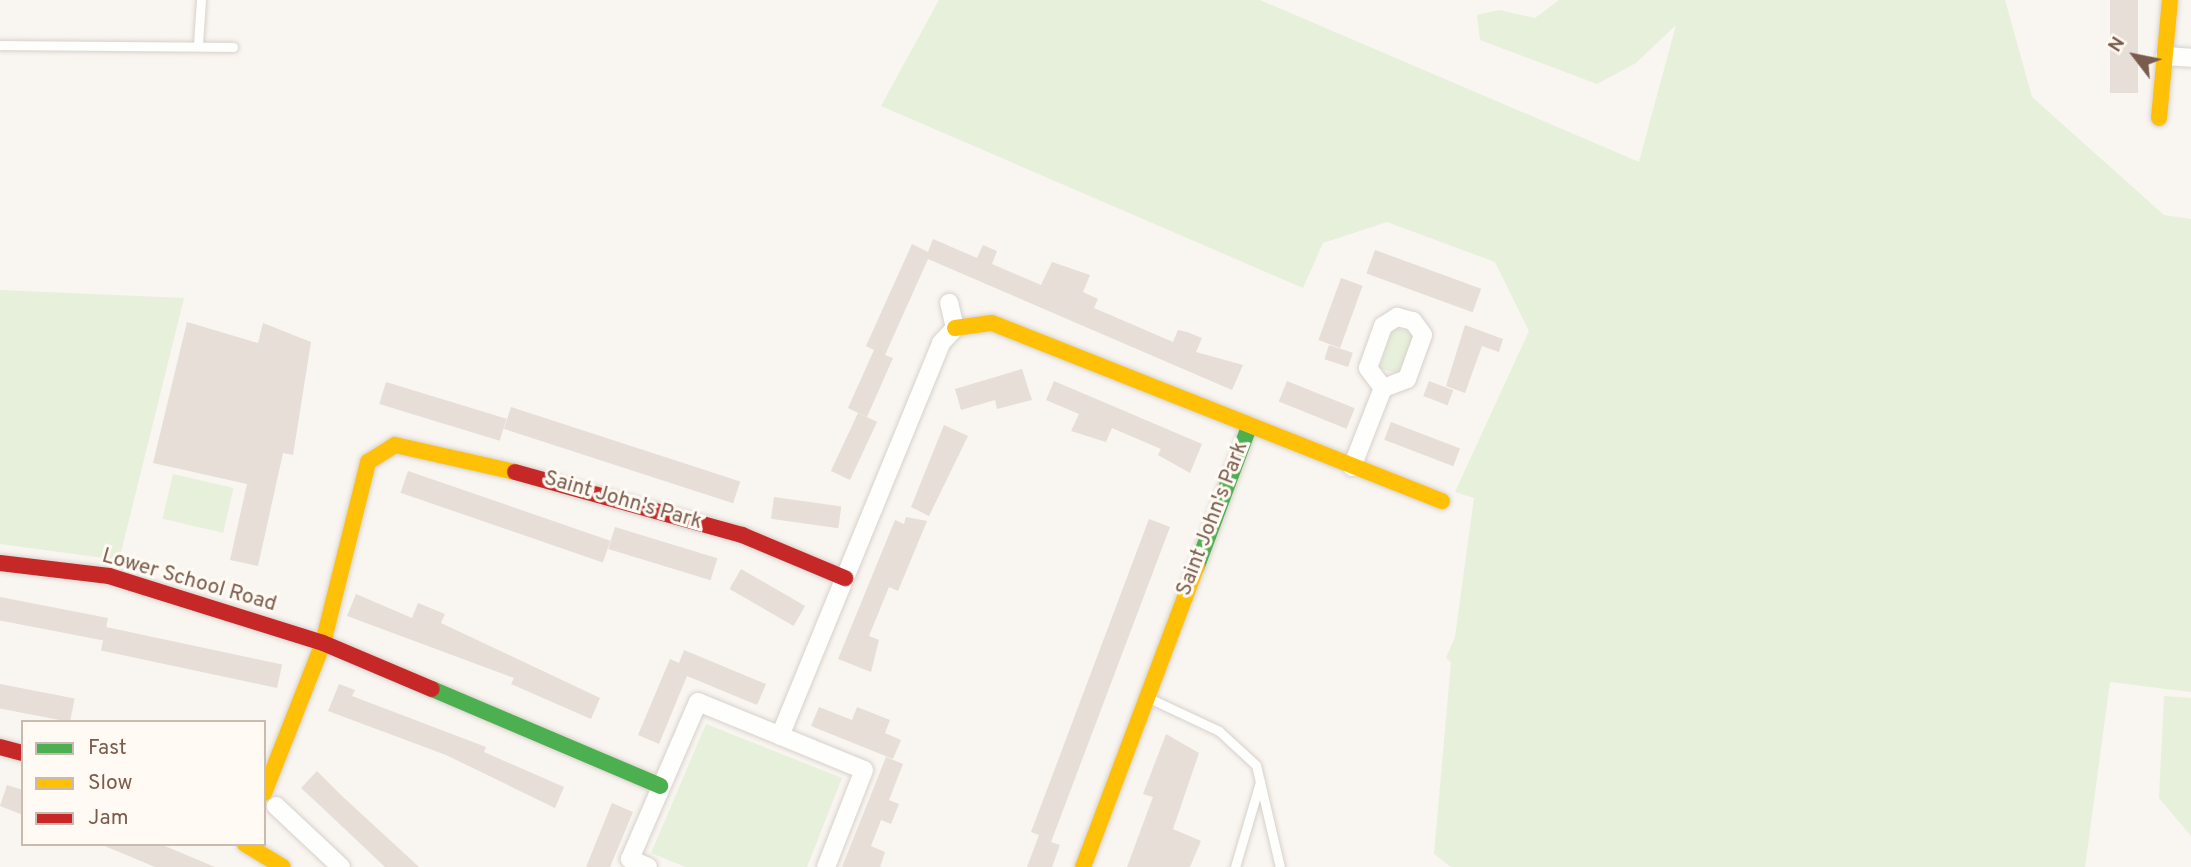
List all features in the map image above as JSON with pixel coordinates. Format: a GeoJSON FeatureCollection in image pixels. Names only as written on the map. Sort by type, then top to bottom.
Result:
{"type":"FeatureCollection","features":[{"type":"Feature","properties":{"kind":"street"},"geometry":{"type":"LineString","coordinates":[[2159,118],[2170,0]]}},
{"type":"Feature","properties":{"kind":"street"},"geometry":{"type":"LineString","coordinates":[[2165,56],[2191,58]]}},
{"type":"Feature","properties":{"kind":"street"},"geometry":{"type":"LineString","coordinates":[[780,736],[941,343],[955,328],[949,303]]}},
{"type":"Feature","properties":{"kind":"street","name":"Saint John's Park"},"geometry":{"type":"LineString","coordinates":[[955,328],[992,324],[1249,427],[1083,867]]}},
{"type":"Feature","properties":{"kind":"street"},"geometry":{"type":"LineString","coordinates":[[1352,467],[1383,388]]}},
{"type":"Feature","properties":{"kind":"street"},"geometry":{"type":"LineString","coordinates":[[1249,427],[1442,501]]}},
{"type":"Feature","properties":{"kind":"street","name":"Saint John's Park"},"geometry":{"type":"LineString","coordinates":[[323,643],[368,462],[395,445],[596,491],[742,535],[845,578]]}},
{"type":"Feature","properties":{"kind":"street","name":"Lower School Road"},"geometry":{"type":"LineString","coordinates":[[0,563],[108,576],[323,643]]}},
{"type":"Feature","properties":{"kind":"street"},"geometry":{"type":"LineString","coordinates":[[341,867],[270,799],[323,643],[660,786]]}},
{"type":"Feature","properties":{"kind":"street"},"geometry":{"type":"LineString","coordinates":[[648,867],[630,859],[698,702],[864,770],[826,867]]}},
{"type":"Feature","properties":{"kind":"street"},"geometry":{"type":"LineString","coordinates":[[0,747],[21,752]]}},
{"type":"Feature","properties":{"kind":"street"},"geometry":{"type":"LineString","coordinates":[[247,846],[260,861],[283,867]]}},
{"type":"Feature","properties":{"kind":"lane"},"geometry":{"type":"LineString","coordinates":[[198,44],[201,0]]}},
{"type":"Feature","properties":{"kind":"lane"},"geometry":{"type":"LineString","coordinates":[[0,45],[198,44],[233,47]]}},
{"type":"Feature","properties":{"kind":"lane"},"geometry":{"type":"LineString","coordinates":[[1146,697],[1238,743],[1260,781],[1280,867]]}},
{"type":"Feature","properties":{"kind":"lane"},"geometry":{"type":"LineString","coordinates":[[1235,867],[1260,781]]}},
{"type":"Feature","properties":{"kind":"green space"},"geometry":{"type":"Polygon","coordinates":[[[939,0],[1260,0],[1639,162],[1676,25],[1636,63],[1597,84],[1480,40],[1477,15],[1499,10],[1535,18],[1559,0],[2005,0],[2032,97],[2164,215],[2191,219],[2191,692],[2110,682],[2085,867],[1451,867],[1434,854],[1451,662],[1446,658],[1455,637],[1474,498],[1455,492],[1529,331],[1495,262],[1387,222],[1323,243],[1303,288],[881,106],[939,0]]]}},
{"type":"Feature","properties":{"kind":"green space"},"geometry":{"type":"Polygon","coordinates":[[[0,290],[184,298],[119,560],[0,544],[0,290]]]}},
{"type":"Feature","properties":{"kind":"green space"},"geometry":{"type":"Polygon","coordinates":[[[1393,327],[1414,334],[1401,375],[1380,368],[1393,327]]]}},
{"type":"Feature","properties":{"kind":"green space"},"geometry":{"type":"Polygon","coordinates":[[[173,474],[233,488],[223,533],[163,519],[173,474]]]}},
{"type":"Feature","properties":{"kind":"green space"},"geometry":{"type":"Polygon","coordinates":[[[2164,696],[2191,698],[2191,836],[2159,798],[2164,696]]]}},
{"type":"Feature","properties":{"kind":"green space"},"geometry":{"type":"Polygon","coordinates":[[[706,724],[842,778],[807,867],[686,867],[651,853],[706,724]]]}},
{"type":"Feature","properties":{"kind":"building"},"geometry":{"type":"Polygon","coordinates":[[[2110,0],[2138,0],[2138,93],[2110,93],[2110,0]]]}},
{"type":"Feature","properties":{"kind":"building"},"geometry":{"type":"Polygon","coordinates":[[[933,239],[977,258],[983,245],[997,251],[992,264],[1041,285],[1052,262],[1090,275],[1083,292],[1098,299],[1094,308],[1173,342],[1178,330],[1187,332],[1202,338],[1196,352],[1243,365],[1232,390],[928,259],[885,355],[893,358],[867,417],[848,408],[874,350],[866,346],[912,244],[928,252],[933,239]]]}},
{"type":"Feature","properties":{"kind":"building"},"geometry":{"type":"Polygon","coordinates":[[[1375,250],[1481,289],[1473,312],[1366,273],[1375,250]]]}},
{"type":"Feature","properties":{"kind":"building"},"geometry":{"type":"Polygon","coordinates":[[[1341,278],[1363,286],[1340,348],[1318,340],[1341,278]]]}},
{"type":"Feature","properties":{"kind":"building"},"geometry":{"type":"Polygon","coordinates":[[[187,322],[258,343],[263,323],[311,342],[293,455],[283,453],[258,566],[230,560],[247,484],[153,463],[187,322]]]}},
{"type":"Feature","properties":{"kind":"building"},"geometry":{"type":"Polygon","coordinates":[[[1465,325],[1503,339],[1499,352],[1482,346],[1465,393],[1446,386],[1465,325]]]}},
{"type":"Feature","properties":{"kind":"building"},"geometry":{"type":"Polygon","coordinates":[[[1329,345],[1353,353],[1348,367],[1324,359],[1329,345]]]}},
{"type":"Feature","properties":{"kind":"building"},"geometry":{"type":"Polygon","coordinates":[[[1022,369],[1032,400],[997,409],[995,400],[961,410],[955,389],[1022,369]]]}},
{"type":"Feature","properties":{"kind":"building"},"geometry":{"type":"Polygon","coordinates":[[[1054,381],[1202,444],[1190,473],[1158,455],[1161,449],[1112,428],[1106,442],[1071,431],[1079,414],[1046,400],[1054,381]]]}},
{"type":"Feature","properties":{"kind":"building"},"geometry":{"type":"Polygon","coordinates":[[[1287,381],[1355,408],[1346,429],[1279,401],[1287,381]]]}},
{"type":"Feature","properties":{"kind":"building"},"geometry":{"type":"Polygon","coordinates":[[[1429,381],[1453,390],[1448,405],[1423,396],[1429,381]]]}},
{"type":"Feature","properties":{"kind":"building"},"geometry":{"type":"Polygon","coordinates":[[[386,382],[506,419],[500,441],[379,404],[386,382]]]}},
{"type":"Feature","properties":{"kind":"building"},"geometry":{"type":"Polygon","coordinates":[[[511,407],[740,481],[733,503],[504,429],[511,407]]]}},
{"type":"Feature","properties":{"kind":"building"},"geometry":{"type":"Polygon","coordinates":[[[858,413],[877,422],[850,480],[831,471],[858,413]]]}},
{"type":"Feature","properties":{"kind":"building"},"geometry":{"type":"Polygon","coordinates":[[[1391,422],[1460,449],[1453,466],[1384,440],[1391,422]]]}},
{"type":"Feature","properties":{"kind":"building"},"geometry":{"type":"Polygon","coordinates":[[[944,425],[968,436],[929,516],[911,507],[944,425]]]}},
{"type":"Feature","properties":{"kind":"building"},"geometry":{"type":"Polygon","coordinates":[[[408,471],[610,541],[603,562],[401,493],[408,471]]]}},
{"type":"Feature","properties":{"kind":"building"},"geometry":{"type":"Polygon","coordinates":[[[774,497],[841,506],[838,528],[771,519],[774,497]]]}},
{"type":"Feature","properties":{"kind":"building"},"geometry":{"type":"Polygon","coordinates":[[[906,517],[927,521],[898,591],[889,587],[869,636],[879,640],[871,672],[838,659],[895,520],[904,524],[906,517]]]}},
{"type":"Feature","properties":{"kind":"building"},"geometry":{"type":"Polygon","coordinates":[[[1149,519],[1170,527],[1051,842],[1060,845],[1052,867],[1027,867],[1039,835],[1031,832],[1149,519]]]}},
{"type":"Feature","properties":{"kind":"building"},"geometry":{"type":"Polygon","coordinates":[[[615,527],[717,558],[711,580],[608,549],[615,527]]]}},
{"type":"Feature","properties":{"kind":"building"},"geometry":{"type":"Polygon","coordinates":[[[741,569],[805,606],[794,626],[730,589],[741,569]]]}},
{"type":"Feature","properties":{"kind":"building"},"geometry":{"type":"Polygon","coordinates":[[[356,594],[412,618],[418,603],[445,614],[441,623],[600,698],[591,719],[511,684],[514,678],[347,616],[356,594]]]}},
{"type":"Feature","properties":{"kind":"building"},"geometry":{"type":"Polygon","coordinates":[[[0,597],[108,618],[104,641],[0,620],[0,597]]]}},
{"type":"Feature","properties":{"kind":"building"},"geometry":{"type":"Polygon","coordinates":[[[106,627],[282,664],[277,688],[101,650],[106,627]]]}},
{"type":"Feature","properties":{"kind":"building"},"geometry":{"type":"Polygon","coordinates":[[[684,650],[766,684],[757,705],[687,676],[659,744],[638,735],[670,659],[679,663],[684,650]]]}},
{"type":"Feature","properties":{"kind":"building"},"geometry":{"type":"Polygon","coordinates":[[[0,684],[75,699],[70,720],[0,708],[0,684]]]}},
{"type":"Feature","properties":{"kind":"building"},"geometry":{"type":"Polygon","coordinates":[[[339,684],[355,690],[352,696],[486,747],[484,752],[564,787],[555,808],[446,755],[328,711],[339,684]]]}},
{"type":"Feature","properties":{"kind":"building"},"geometry":{"type":"Polygon","coordinates":[[[819,707],[852,720],[857,707],[890,720],[885,733],[901,740],[893,759],[811,726],[819,707]]]}},
{"type":"Feature","properties":{"kind":"building"},"geometry":{"type":"Polygon","coordinates":[[[1166,734],[1199,753],[1173,829],[1201,841],[1190,867],[1127,867],[1153,797],[1143,794],[1166,734]]]}},
{"type":"Feature","properties":{"kind":"building"},"geometry":{"type":"Polygon","coordinates":[[[886,757],[903,764],[889,800],[899,804],[891,824],[881,820],[871,846],[885,852],[880,867],[842,867],[886,757]]]}},
{"type":"Feature","properties":{"kind":"building"},"geometry":{"type":"Polygon","coordinates":[[[317,771],[419,867],[385,867],[301,788],[317,771]]]}},
{"type":"Feature","properties":{"kind":"building"},"geometry":{"type":"Polygon","coordinates":[[[7,785],[21,789],[21,814],[0,806],[7,785]]]}},
{"type":"Feature","properties":{"kind":"building"},"geometry":{"type":"Polygon","coordinates":[[[612,803],[633,812],[610,867],[586,867],[612,803]]]}},
{"type":"Feature","properties":{"kind":"building"},"geometry":{"type":"Polygon","coordinates":[[[105,846],[165,846],[215,867],[155,867],[105,846]]]}},
{"type":"Feature","properties":{"kind":"traffic: fast"},"geometry":{"type":"LineString","coordinates":[[1197,566],[1249,427]]}},
{"type":"Feature","properties":{"kind":"traffic: fast"},"geometry":{"type":"LineString","coordinates":[[432,689],[660,786]]}},
{"type":"Feature","properties":{"kind":"traffic: slow"},"geometry":{"type":"LineString","coordinates":[[2159,118],[2170,0]]}},
{"type":"Feature","properties":{"kind":"traffic: slow"},"geometry":{"type":"LineString","coordinates":[[955,328],[992,323],[1442,501]]}},
{"type":"Feature","properties":{"kind":"traffic: slow"},"geometry":{"type":"LineString","coordinates":[[266,788],[323,643],[368,462],[395,445],[515,472]]}},
{"type":"Feature","properties":{"kind":"traffic: slow"},"geometry":{"type":"LineString","coordinates":[[1083,867],[1197,566]]}},
{"type":"Feature","properties":{"kind":"traffic: slow"},"geometry":{"type":"LineString","coordinates":[[248,846],[283,867]]}},
{"type":"Feature","properties":{"kind":"traffic: jam"},"geometry":{"type":"LineString","coordinates":[[515,472],[742,535],[845,578]]}},
{"type":"Feature","properties":{"kind":"traffic: jam"},"geometry":{"type":"LineString","coordinates":[[0,563],[109,576],[323,643],[432,689]]}},
{"type":"Feature","properties":{"kind":"traffic: jam"},"geometry":{"type":"LineString","coordinates":[[0,747],[21,752]]}}]}
